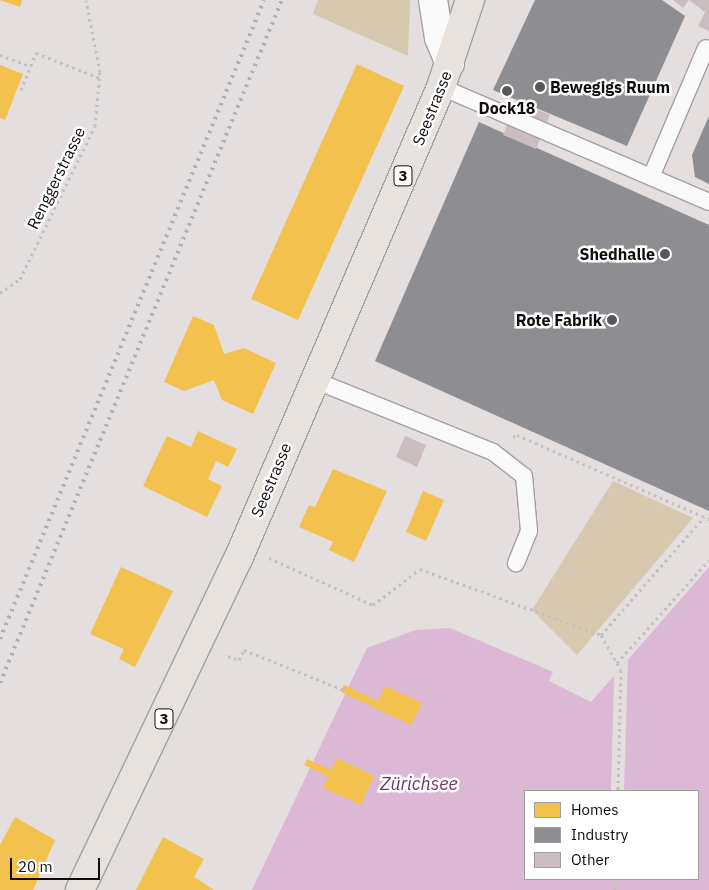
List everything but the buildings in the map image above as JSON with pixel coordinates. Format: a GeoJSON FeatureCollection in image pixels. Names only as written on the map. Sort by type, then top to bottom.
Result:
{"type":"FeatureCollection","features":[{"type":"Feature","properties":{"kind":"main road","name":"Seestrasse"},"geometry":{"type":"LineString","coordinates":[[433,0],[446,76]]}},
{"type":"Feature","properties":{"kind":"main road","name":"Seestrasse"},"geometry":{"type":"LineString","coordinates":[[446,76],[470,0]]}},
{"type":"Feature","properties":{"kind":"main road","name":"Seestrasse"},"geometry":{"type":"LineString","coordinates":[[80,890],[243,547],[446,76],[487,0]]}},
{"type":"Feature","properties":{"kind":"lane"},"geometry":{"type":"LineString","coordinates":[[651,177],[706,48]]}},
{"type":"Feature","properties":{"kind":"lane"},"geometry":{"type":"LineString","coordinates":[[446,76],[651,177],[709,202]]}},
{"type":"Feature","properties":{"kind":"lane"},"geometry":{"type":"LineString","coordinates":[[314,380],[493,452],[524,476],[529,531],[516,564]]}},
{"type":"Feature","properties":{"kind":"path","name":"Renggerstrasse"},"geometry":{"type":"LineString","coordinates":[[0,293],[20,279],[84,155],[95,126],[100,78],[86,0]]}},
{"type":"Feature","properties":{"kind":"path"},"geometry":{"type":"LineString","coordinates":[[21,90],[36,53],[100,78]]}},
{"type":"Feature","properties":{"kind":"path"},"geometry":{"type":"LineString","coordinates":[[0,55],[31,66]]}},
{"type":"Feature","properties":{"kind":"path"},"geometry":{"type":"LineString","coordinates":[[493,452],[517,435],[709,519]]}},
{"type":"Feature","properties":{"kind":"path"},"geometry":{"type":"LineString","coordinates":[[601,635],[704,517]]}},
{"type":"Feature","properties":{"kind":"path"},"geometry":{"type":"LineString","coordinates":[[243,547],[373,605],[420,569],[601,635],[620,670],[618,790]]}},
{"type":"Feature","properties":{"kind":"path"},"geometry":{"type":"LineString","coordinates":[[617,663],[709,560]]}},
{"type":"Feature","properties":{"kind":"path"},"geometry":{"type":"LineString","coordinates":[[228,656],[239,660],[244,650],[347,691]]}},
{"type":"Feature","properties":{"kind":"shaded area"},"geometry":{"type":"Polygon","coordinates":[[[318,0],[410,0],[408,56],[313,14],[318,0]]]}},
{"type":"Feature","properties":{"kind":"shaded area"},"geometry":{"type":"Polygon","coordinates":[[[613,481],[693,518],[577,655],[532,610],[613,481]]]}},
{"type":"Feature","properties":{"kind":"water","name":"Zürichsee"},"geometry":{"type":"Polygon","coordinates":[[[709,567],[709,890],[252,890],[367,648],[416,630],[450,628],[553,672],[549,681],[591,702],[709,567]]]}},
{"type":"Feature","properties":{"kind":"pier"},"geometry":{"type":"Polygon","coordinates":[[[628,660],[624,790],[611,790],[614,676],[628,660]]]}},
{"type":"Feature","properties":{"kind":"railway"},"geometry":{"type":"LineString","coordinates":[[0,639],[264,0]]}},
{"type":"Feature","properties":{"kind":"railway"},"geometry":{"type":"LineString","coordinates":[[0,683],[282,0]]}},
{"type":"Feature","properties":{"kind":"place","name":"Bewegigs Ruum"},"geometry":{"type":"Point","coordinates":[540,87]}},
{"type":"Feature","properties":{"kind":"place","name":"Dock18"},"geometry":{"type":"Point","coordinates":[507,91]}},
{"type":"Feature","properties":{"kind":"place","name":"Shedhalle"},"geometry":{"type":"Point","coordinates":[665,254]}},
{"type":"Feature","properties":{"kind":"place","name":"Rote Fabrik"},"geometry":{"type":"Point","coordinates":[612,320]}}]}
